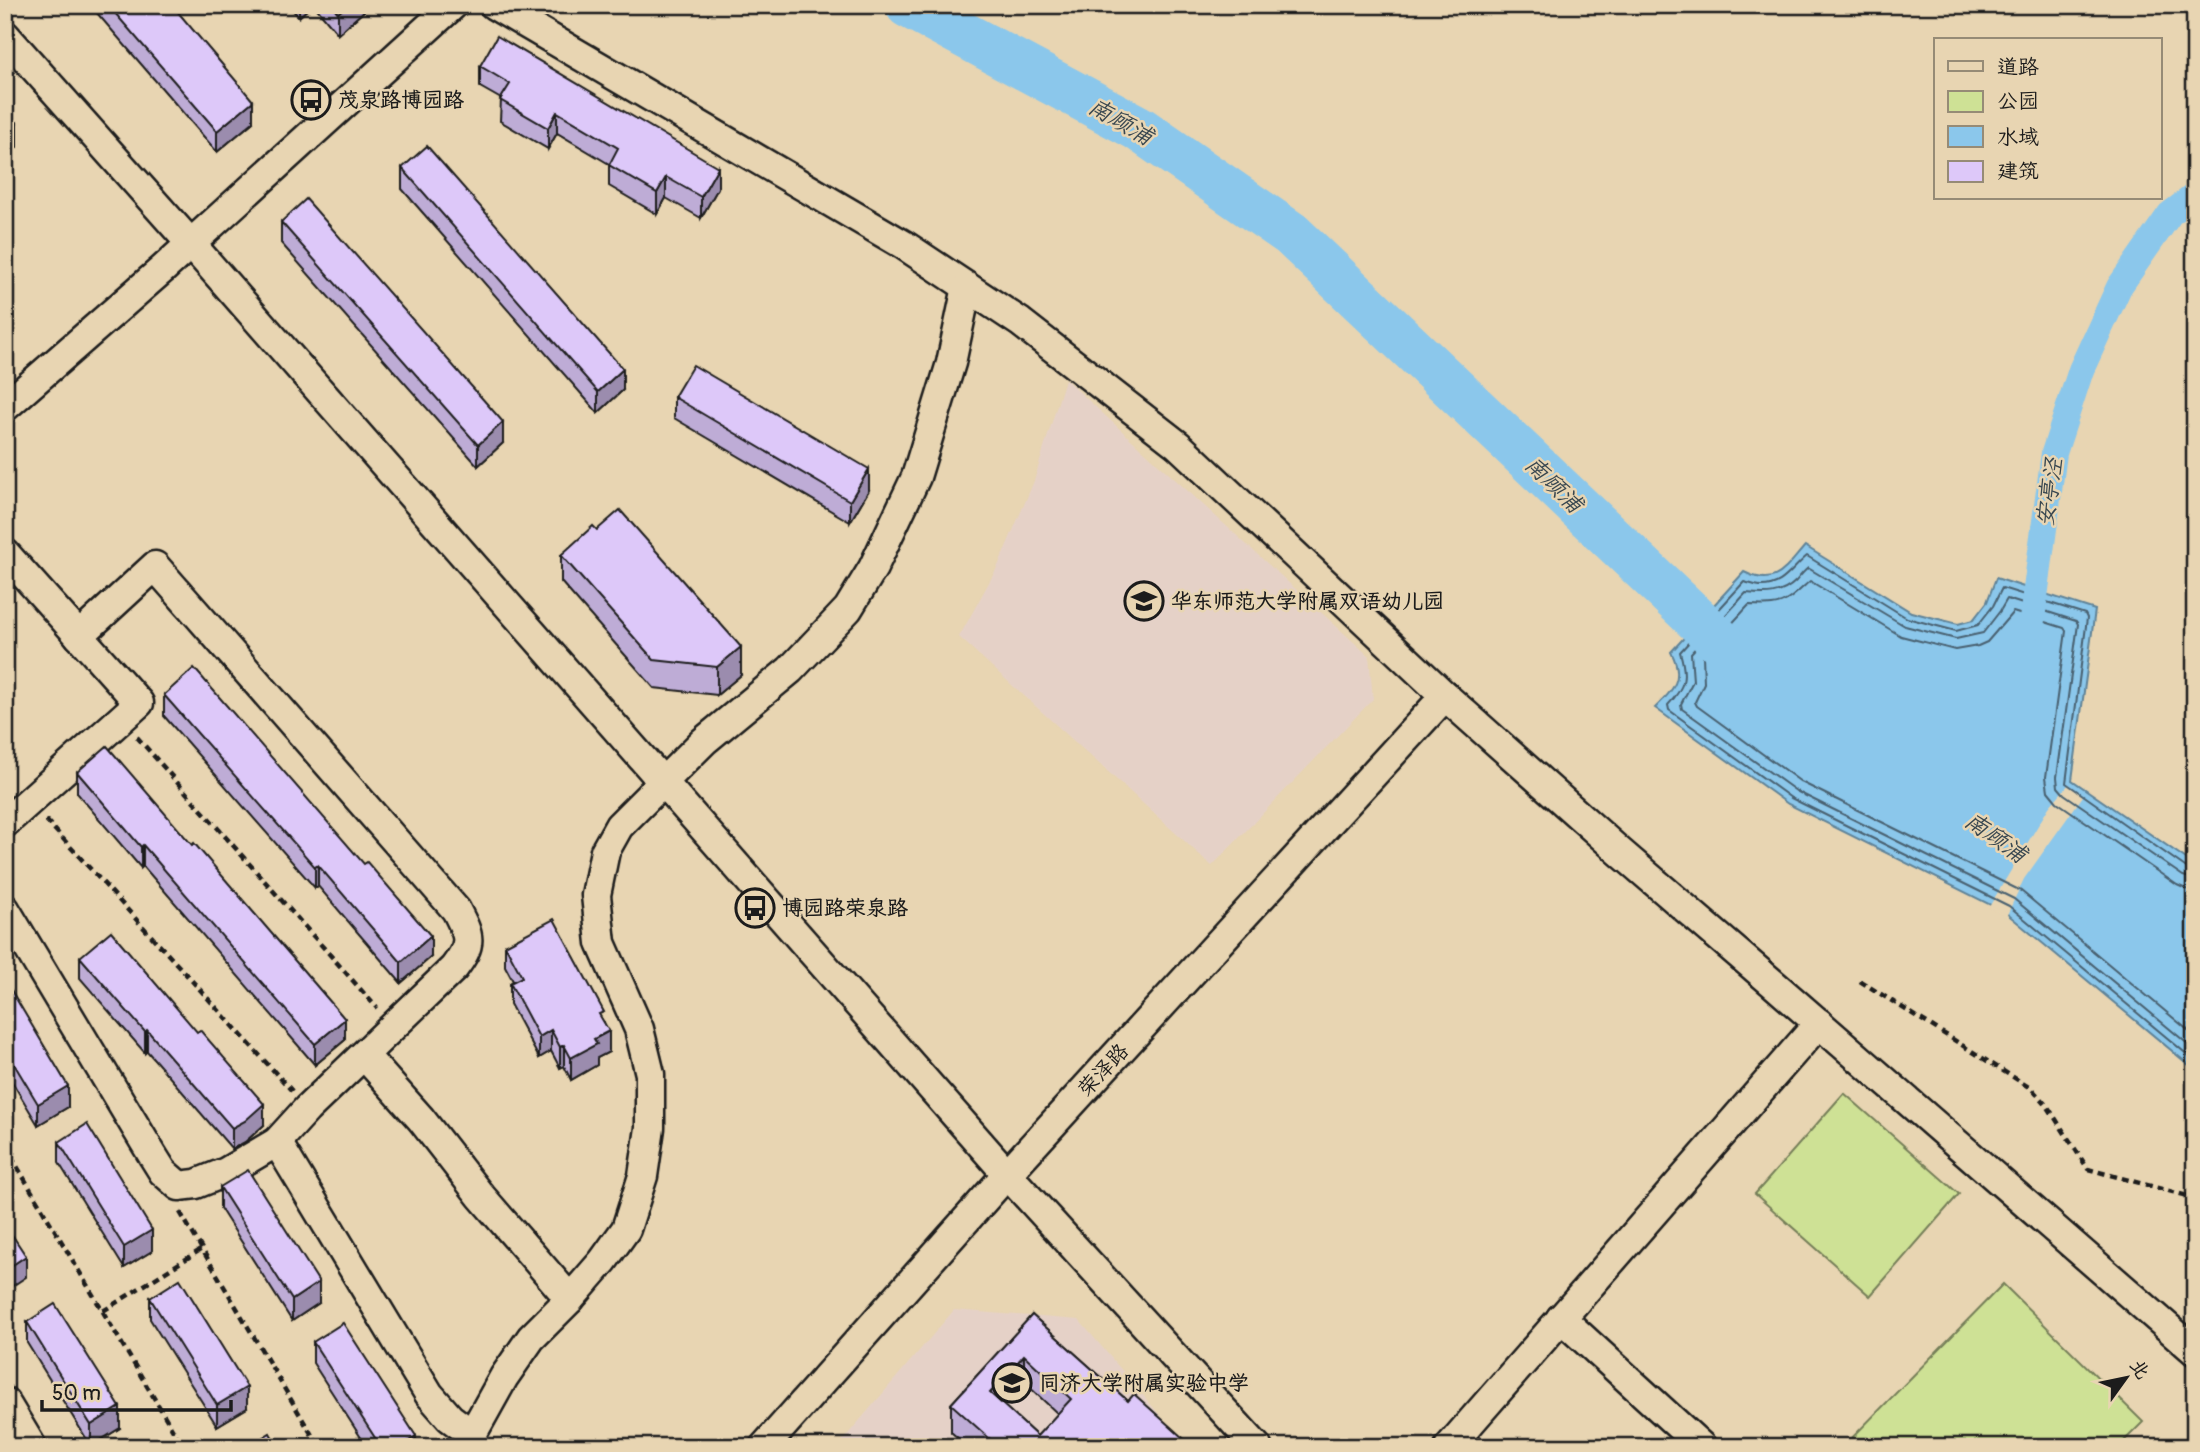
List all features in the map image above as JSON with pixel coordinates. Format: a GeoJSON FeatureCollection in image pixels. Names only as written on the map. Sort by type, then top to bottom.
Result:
{"type":"FeatureCollection","features":[{"type":"Feature","properties":{"kind":"street"},"geometry":{"type":"LineString","coordinates":[[5,407],[191,244],[453,5]]}},
{"type":"Feature","properties":{"kind":"street"},"geometry":{"type":"LineString","coordinates":[[494,5],[904,245],[1020,322],[1178,446],[1445,696],[1620,852],[2195,1351]]}},
{"type":"Feature","properties":{"kind":"street"},"geometry":{"type":"LineString","coordinates":[[5,35],[1007,1174],[1258,1447]]}},
{"type":"Feature","properties":{"kind":"street"},"geometry":{"type":"LineString","coordinates":[[276,1142],[429,1394],[468,1441],[504,1377],[531,1338],[604,1261],[626,1229],[643,1176],[650,1128],[650,1074],[639,1029],[601,943],[596,895],[605,851],[619,826],[704,741],[790,670],[848,609],[873,568],[916,477],[951,363],[967,287]]}},
{"type":"Feature","properties":{"kind":"street"},"geometry":{"type":"LineString","coordinates":[[5,553],[139,703],[5,823]]}},
{"type":"Feature","properties":{"kind":"street"},"geometry":{"type":"LineString","coordinates":[[5,909],[163,1172],[179,1186],[196,1184],[226,1172],[276,1142],[307,1108],[454,968],[466,951],[467,932],[456,910],[155,566],[79,636]]}},
{"type":"Feature","properties":{"kind":"street","name":"荣泽路"},"geometry":{"type":"LineString","coordinates":[[764,1447],[1007,1174],[1445,696]]}},
{"type":"Feature","properties":{"kind":"street"},"geometry":{"type":"LineString","coordinates":[[1448,1447],[1819,1023]]}},
{"type":"Feature","properties":{"kind":"street"},"geometry":{"type":"LineString","coordinates":[[365,1055],[570,1299]]}},
{"type":"Feature","properties":{"kind":"street"},"geometry":{"type":"LineString","coordinates":[[1560,1318],[1702,1447]]}},
{"type":"Feature","properties":{"kind":"street"},"geometry":{"type":"LineString","coordinates":[[5,1402],[32,1447]]}},
{"type":"Feature","properties":{"kind":"path"},"geometry":{"type":"LineString","coordinates":[[121,720],[394,1027]]}},
{"type":"Feature","properties":{"kind":"path"},"geometry":{"type":"LineString","coordinates":[[29,801],[307,1108]]}},
{"type":"Feature","properties":{"kind":"path"},"geometry":{"type":"LineString","coordinates":[[1860,981],[2032,1089],[2048,1107],[2088,1169],[2195,1198]]}},
{"type":"Feature","properties":{"kind":"path"},"geometry":{"type":"LineString","coordinates":[[5,1146],[183,1447]]}},
{"type":"Feature","properties":{"kind":"path"},"geometry":{"type":"LineString","coordinates":[[179,1186],[176,1198],[179,1210],[318,1447]]}},
{"type":"Feature","properties":{"kind":"path"},"geometry":{"type":"LineString","coordinates":[[103,1311],[202,1249]]}},
{"type":"Feature","properties":{"kind":"shaded area","name":"华东师范大学附属双语幼儿园"},"geometry":{"type":"Polygon","coordinates":[[[1065,379],[1369,656],[1373,699],[1212,866],[959,637],[998,566],[1034,481],[1065,379]]]}},
{"type":"Feature","properties":{"kind":"shaded area","name":"同济大学附属实验中学"},"geometry":{"type":"Polygon","coordinates":[[[954,1310],[1079,1320],[1187,1447],[837,1447],[954,1310]]]}},
{"type":"Feature","properties":{"kind":"green space"},"geometry":{"type":"Polygon","coordinates":[[[1844,1093],[1959,1194],[1870,1296],[1755,1194],[1844,1093]]]}},
{"type":"Feature","properties":{"kind":"green space"},"geometry":{"type":"Polygon","coordinates":[[[2003,1284],[2143,1422],[2118,1447],[1843,1447],[2003,1284]]]}},
{"type":"Feature","properties":{"kind":"water"},"geometry":{"type":"Polygon","coordinates":[[[1805,546],[1911,612],[1958,624],[1973,620],[1987,602],[1996,578],[2095,610],[2072,780],[2195,865],[2195,1070],[2005,912],[1788,804],[1655,708],[1672,689],[1677,676],[1671,652],[1744,572],[1764,578],[1772,577],[1785,569],[1805,546]]]}},
{"type":"Feature","properties":{"kind":"pier"},"geometry":{"type":"Polygon","coordinates":[[[2069,784],[2083,796],[2024,879],[2006,917],[1989,907],[2049,807],[2069,784]]]}},
{"type":"Feature","properties":{"kind":"building"},"geometry":{"type":"Polygon","coordinates":[[[108,5],[172,5],[253,101],[217,131],[108,5]]]}},
{"type":"Feature","properties":{"kind":"building"},"geometry":{"type":"Polygon","coordinates":[[[332,5],[347,5],[338,13],[332,5]]]}},
{"type":"Feature","properties":{"kind":"building"},"geometry":{"type":"Polygon","coordinates":[[[497,36],[718,167],[701,197],[666,177],[657,193],[609,165],[618,148],[557,112],[548,128],[500,100],[510,84],[480,66],[497,36]]]}},
{"type":"Feature","properties":{"kind":"building"},"geometry":{"type":"Polygon","coordinates":[[[5,110],[17,123],[5,134],[5,110]]]}},
{"type":"Feature","properties":{"kind":"building"},"geometry":{"type":"Polygon","coordinates":[[[427,146],[623,369],[598,392],[402,168],[427,146]]]}},
{"type":"Feature","properties":{"kind":"building"},"geometry":{"type":"Polygon","coordinates":[[[306,199],[503,422],[478,445],[281,222],[306,199]]]}},
{"type":"Feature","properties":{"kind":"building"},"geometry":{"type":"Polygon","coordinates":[[[693,365],[869,469],[850,501],[674,397],[693,365]]]}},
{"type":"Feature","properties":{"kind":"building"},"geometry":{"type":"Polygon","coordinates":[[[620,510],[741,647],[717,667],[654,660],[561,555],[593,526],[597,530],[620,510]]]}},
{"type":"Feature","properties":{"kind":"building"},"geometry":{"type":"Polygon","coordinates":[[[194,668],[364,864],[367,862],[431,936],[401,962],[318,865],[315,867],[164,695],[194,668]]]}},
{"type":"Feature","properties":{"kind":"building"},"geometry":{"type":"Polygon","coordinates":[[[107,746],[345,1019],[315,1044],[77,772],[107,746]]]}},
{"type":"Feature","properties":{"kind":"building"},"geometry":{"type":"Polygon","coordinates":[[[554,919],[604,1012],[599,1014],[609,1031],[594,1039],[597,1044],[571,1058],[564,1045],[560,1047],[551,1030],[539,1037],[510,983],[522,977],[505,945],[554,919]]]}},
{"type":"Feature","properties":{"kind":"building"},"geometry":{"type":"Polygon","coordinates":[[[111,931],[197,1032],[200,1030],[264,1104],[245,1121],[232,1128],[80,957],[111,931]]]}},
{"type":"Feature","properties":{"kind":"building"},"geometry":{"type":"Polygon","coordinates":[[[5,980],[68,1086],[38,1104],[5,1049],[5,980]]]}},
{"type":"Feature","properties":{"kind":"building"},"geometry":{"type":"Polygon","coordinates":[[[87,1124],[152,1230],[124,1247],[59,1142],[87,1124]]]}},
{"type":"Feature","properties":{"kind":"building"},"geometry":{"type":"Polygon","coordinates":[[[248,1170],[319,1282],[292,1300],[220,1187],[248,1170]]]}},
{"type":"Feature","properties":{"kind":"building"},"geometry":{"type":"Polygon","coordinates":[[[5,1224],[26,1256],[5,1270],[5,1224]]]}},
{"type":"Feature","properties":{"kind":"building"},"geometry":{"type":"Polygon","coordinates":[[[180,1279],[247,1387],[217,1405],[150,1298],[180,1279]]]}},
{"type":"Feature","properties":{"kind":"building"},"geometry":{"type":"Polygon","coordinates":[[[55,1304],[120,1407],[91,1425],[27,1322],[55,1304]]]}},
{"type":"Feature","properties":{"kind":"building"},"geometry":{"type":"Polygon","coordinates":[[[1032,1315],[1128,1401],[1134,1394],[1193,1447],[999,1447],[951,1404],[1032,1315]],[[1024,1355],[990,1393],[1037,1436],[1071,1399],[1024,1355]]]}},
{"type":"Feature","properties":{"kind":"building"},"geometry":{"type":"Polygon","coordinates":[[[343,1323],[416,1436],[400,1447],[381,1447],[313,1342],[343,1323]]]}},
{"type":"Feature","properties":{"kind":"building"},"geometry":{"type":"Polygon","coordinates":[[[270,1433],[278,1447],[247,1447],[270,1433]]]}},
{"type":"Feature","properties":{"kind":"waterway","name":"南顾浦"},"geometry":{"type":"LineString","coordinates":[[908,5],[1138,128],[1291,234],[1727,648],[1746,661]]}},
{"type":"Feature","properties":{"kind":"waterway","name":"安亭泾"},"geometry":{"type":"LineString","coordinates":[[2031,627],[2054,453],[2081,370],[2119,287],[2170,214],[2195,195]]}},
{"type":"Feature","properties":{"kind":"place","name":"茂泉路博园路"},"geometry":{"type":"Point","coordinates":[311,100]}},
{"type":"Feature","properties":{"kind":"place","name":"华东师范大学附属双语幼儿园"},"geometry":{"type":"Point","coordinates":[1144,601]}},
{"type":"Feature","properties":{"kind":"place","name":"博园路荣泉路"},"geometry":{"type":"Point","coordinates":[755,908]}},
{"type":"Feature","properties":{"kind":"place","name":"同济大学附属实验中学"},"geometry":{"type":"Point","coordinates":[1012,1383]}}]}
